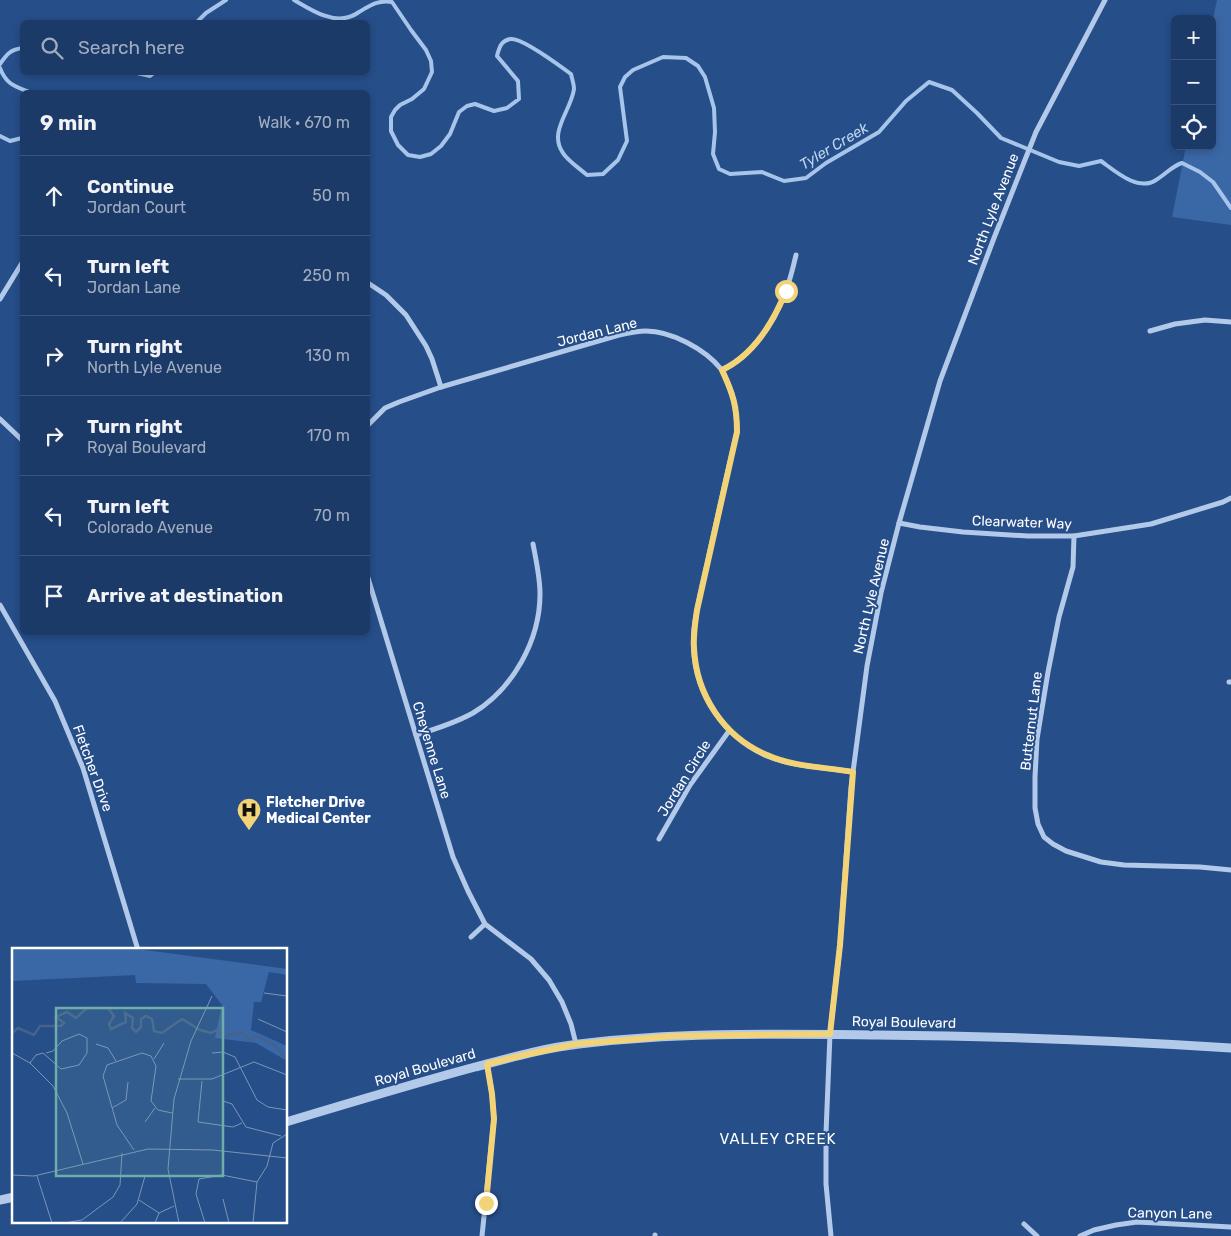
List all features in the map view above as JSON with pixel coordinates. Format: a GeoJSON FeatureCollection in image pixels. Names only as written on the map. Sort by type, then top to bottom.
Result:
{"type":"FeatureCollection","features":[{"type":"Feature","properties":{"kind":"street","name":"North Lyle Avenue"},"geometry":{"type":"LineString","coordinates":[[831,1236],[826,1184],[830,1034],[840,945],[853,772],[867,666],[881,593],[940,381],[994,238],[1036,132],[1105,0]]}},
{"type":"Feature","properties":{"kind":"street"},"geometry":{"type":"LineString","coordinates":[[722,370],[741,358],[769,326],[778,311],[786,291],[796,255]]}},
{"type":"Feature","properties":{"kind":"street"},"geometry":{"type":"LineString","coordinates":[[0,299],[20,266]]}},
{"type":"Feature","properties":{"kind":"street"},"geometry":{"type":"LineString","coordinates":[[370,284],[386,295],[406,315],[426,346],[441,387],[386,408],[370,423]]}},
{"type":"Feature","properties":{"kind":"street"},"geometry":{"type":"LineString","coordinates":[[1150,332],[1175,324],[1205,320],[1231,322]]}},
{"type":"Feature","properties":{"kind":"street","name":"Jordan Lane"},"geometry":{"type":"LineString","coordinates":[[441,387],[635,332],[647,331],[674,337],[687,343],[713,361],[722,370],[733,395],[737,432],[694,630],[696,668],[700,685],[722,723],[729,731],[749,746],[767,756],[801,765],[853,772]]}},
{"type":"Feature","properties":{"kind":"street"},"geometry":{"type":"LineString","coordinates":[[0,419],[20,438]]}},
{"type":"Feature","properties":{"kind":"street","name":"Clearwater Way"},"geometry":{"type":"LineString","coordinates":[[899,523],[963,532],[1028,536],[1074,536],[1151,524],[1231,498]]}},
{"type":"Feature","properties":{"kind":"street","name":"Butternut Lane"},"geometry":{"type":"LineString","coordinates":[[1074,536],[1073,566],[1059,617],[1037,739],[1035,808],[1038,824],[1044,837],[1066,851],[1101,862],[1124,865],[1200,867],[1231,870]]}},
{"type":"Feature","properties":{"kind":"street"},"geometry":{"type":"LineString","coordinates":[[416,735],[452,724],[474,712],[493,698],[514,675],[531,644],[540,606],[539,580],[533,544]]}},
{"type":"Feature","properties":{"kind":"street","name":"Cheyenne Lane"},"geometry":{"type":"LineString","coordinates":[[370,585],[453,857],[468,891],[485,924],[531,959],[549,980],[562,1002],[571,1024],[576,1044]]}},
{"type":"Feature","properties":{"kind":"street","name":"Fletcher Drive"},"geometry":{"type":"LineString","coordinates":[[0,605],[55,701],[83,768],[137,948]]}},
{"type":"Feature","properties":{"kind":"street","name":"Jordan Circle"},"geometry":{"type":"LineString","coordinates":[[659,839],[690,785],[729,731]]}},
{"type":"Feature","properties":{"kind":"street"},"geometry":{"type":"LineString","coordinates":[[470,937],[485,924]]}},
{"type":"Feature","properties":{"kind":"street","name":"Royal Boulevard"},"geometry":{"type":"LineString","coordinates":[[288,1121],[365,1098],[524,1055],[576,1044],[674,1036],[830,1034],[1012,1037],[1231,1048]]}},
{"type":"Feature","properties":{"kind":"street"},"geometry":{"type":"LineString","coordinates":[[482,1236],[494,1119],[487,1064]]}},
{"type":"Feature","properties":{"kind":"street","name":"Canyon Lane"},"geometry":{"type":"LineString","coordinates":[[1080,1236],[1116,1224],[1137,1222],[1231,1227]]}},
{"type":"Feature","properties":{"kind":"street"},"geometry":{"type":"LineString","coordinates":[[1024,1224],[1037,1236]]}},
{"type":"Feature","properties":{"kind":"shaded area"},"geometry":{"type":"Polygon","coordinates":[[[1217,0],[1231,0],[1231,225],[1172,217],[1185,150],[1216,150],[1216,15],[1214,15],[1217,0]]]}},
{"type":"Feature","properties":{"kind":"waterway","name":"Tyler Creek"},"geometry":{"type":"LineString","coordinates":[[199,20],[226,0]]}},
{"type":"Feature","properties":{"kind":"waterway","name":"Tyler Creek"},"geometry":{"type":"LineString","coordinates":[[294,0],[313,11],[335,18],[353,16],[375,4],[392,2],[426,50],[431,61],[432,72],[424,89],[412,99],[400,105],[391,117],[391,131],[398,145],[408,155],[420,157],[431,154],[441,146],[450,134],[459,112],[467,106],[475,104],[494,111],[507,108],[519,99],[518,81],[497,56],[503,43],[511,39],[524,43],[571,74],[574,89],[559,129],[559,145],[567,159],[587,175],[603,174],[618,160],[627,141],[620,87],[625,77],[633,70],[663,57],[686,58],[698,66],[705,77],[714,108],[715,132],[713,154],[719,169],[730,174],[762,172],[784,181],[806,178],[826,163],[879,132],[906,101],[929,82],[952,90],[1001,138],[1059,162],[1079,166],[1101,161],[1127,179],[1142,184],[1156,180],[1182,163],[1200,172],[1213,182],[1231,208]]}},
{"type":"Feature","properties":{"kind":"waterway","name":"Tyler Creek"},"geometry":{"type":"LineString","coordinates":[[0,64],[9,53],[20,48]]}},
{"type":"Feature","properties":{"kind":"waterway","name":"Tyler Creek"},"geometry":{"type":"LineString","coordinates":[[0,68],[5,78],[11,84],[24,90]]}},
{"type":"Feature","properties":{"kind":"waterway","name":"Tyler Creek"},"geometry":{"type":"LineString","coordinates":[[146,75],[151,75]]}},
{"type":"Feature","properties":{"kind":"waterway","name":"Tyler Creek"},"geometry":{"type":"LineString","coordinates":[[0,136],[10,141],[20,138]]}},
{"type":"Feature","properties":{"kind":"place","name":"Fletcher Drive Medical Center"},"geometry":{"type":"Point","coordinates":[249,831]}},
{"type":"Feature","properties":{"kind":"district","name":"VALLEY CREEK"},"geometry":{"type":"Point","coordinates":[778,1139]}},
{"type":"Feature","properties":{"kind":"route"},"geometry":{"type":"LineString","coordinates":[[486,1203],[494,1119],[487,1064],[576,1044],[674,1036],[830,1034],[840,945],[853,772],[801,765],[767,756],[749,746],[729,731],[710,705],[700,685],[694,649],[697,610],[737,432],[736,406],[722,370],[741,358],[769,326],[778,311],[786,291]]}}]}
